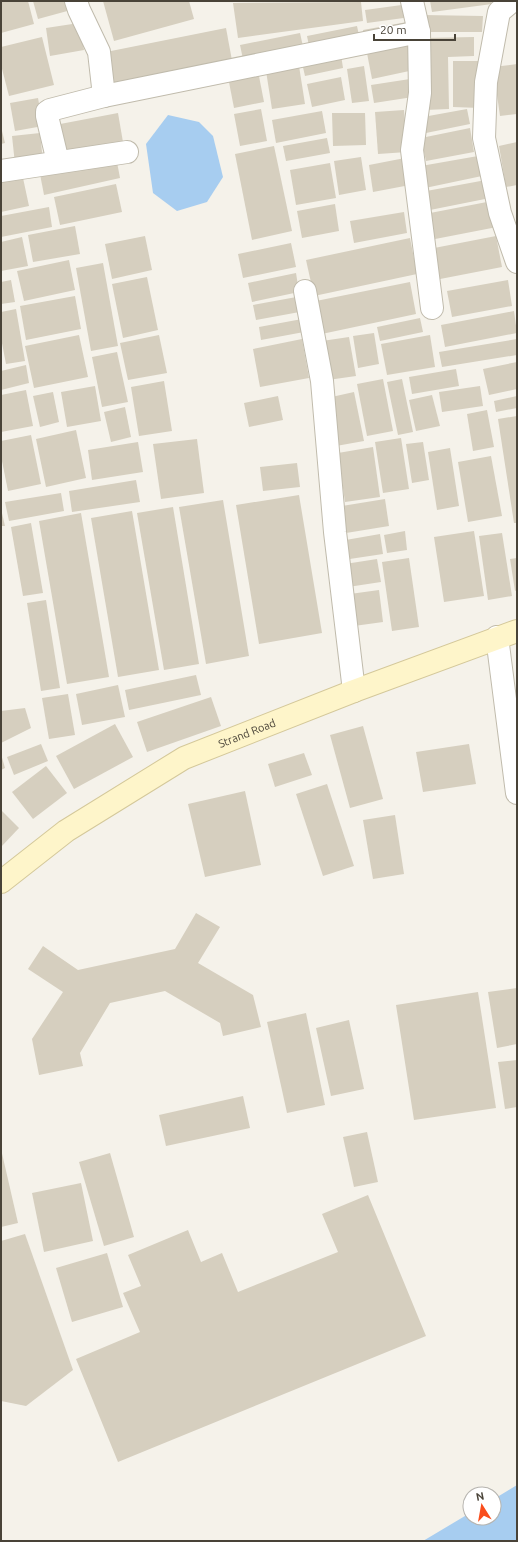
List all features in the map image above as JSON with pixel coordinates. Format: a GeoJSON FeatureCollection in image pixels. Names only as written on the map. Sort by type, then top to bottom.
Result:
{"type":"FeatureCollection","features":[{"type":"Feature","properties":{"kind":"main road","name":"Strand Road"},"geometry":{"type":"LineString","coordinates":[[1,882],[66,832],[184,758],[354,691],[507,634]]}},
{"type":"Feature","properties":{"kind":"street"},"geometry":{"type":"LineString","coordinates":[[76,1],[99,52],[104,96]]}},
{"type":"Feature","properties":{"kind":"street"},"geometry":{"type":"LineString","coordinates":[[412,1],[419,32],[420,93],[412,150],[432,308]]}},
{"type":"Feature","properties":{"kind":"street"},"geometry":{"type":"LineString","coordinates":[[503,5],[486,82],[484,138],[500,213],[517,262]]}},
{"type":"Feature","properties":{"kind":"street"},"geometry":{"type":"LineString","coordinates":[[58,162],[47,112],[104,96],[419,32]]}},
{"type":"Feature","properties":{"kind":"street"},"geometry":{"type":"LineString","coordinates":[[1,171],[127,152]]}},
{"type":"Feature","properties":{"kind":"street"},"geometry":{"type":"LineString","coordinates":[[305,291],[322,381],[335,532],[354,691]]}},
{"type":"Feature","properties":{"kind":"street"},"geometry":{"type":"LineString","coordinates":[[507,634],[517,793]]}},
{"type":"Feature","properties":{"kind":"water"},"geometry":{"type":"Polygon","coordinates":[[[168,115],[199,122],[213,136],[223,177],[207,202],[177,211],[153,193],[146,144],[168,115]]]}},
{"type":"Feature","properties":{"kind":"water"},"geometry":{"type":"Polygon","coordinates":[[[517,1485],[517,1541],[423,1541],[462,1518],[462,1526],[502,1526],[502,1494],[517,1485]]]}},
{"type":"Feature","properties":{"kind":"building"},"geometry":{"type":"Polygon","coordinates":[[[1,1],[28,1],[34,24],[1,33],[1,1]]]}},
{"type":"Feature","properties":{"kind":"building"},"geometry":{"type":"Polygon","coordinates":[[[33,1],[68,1],[71,10],[38,19],[33,1]]]}},
{"type":"Feature","properties":{"kind":"building"},"geometry":{"type":"Polygon","coordinates":[[[103,1],[189,1],[194,19],[114,41],[103,1]]]}},
{"type":"Feature","properties":{"kind":"building"},"geometry":{"type":"Polygon","coordinates":[[[430,1],[491,1],[492,4],[432,12],[430,1]]]}},
{"type":"Feature","properties":{"kind":"building"},"geometry":{"type":"Polygon","coordinates":[[[361,2],[363,21],[238,38],[233,3],[361,2]]]}},
{"type":"Feature","properties":{"kind":"building"},"geometry":{"type":"Polygon","coordinates":[[[409,4],[411,17],[367,23],[365,10],[409,4]]]}},
{"type":"Feature","properties":{"kind":"building"},"geometry":{"type":"Polygon","coordinates":[[[423,15],[483,16],[482,32],[423,32],[423,15]]]}},
{"type":"Feature","properties":{"kind":"building"},"geometry":{"type":"Polygon","coordinates":[[[407,22],[409,32],[364,39],[363,30],[407,22]]]}},
{"type":"Feature","properties":{"kind":"building"},"geometry":{"type":"Polygon","coordinates":[[[79,23],[84,50],[50,56],[46,28],[79,23]]]}},
{"type":"Feature","properties":{"kind":"building"},"geometry":{"type":"Polygon","coordinates":[[[357,26],[360,40],[310,51],[307,36],[357,26]]]}},
{"type":"Feature","properties":{"kind":"building"},"geometry":{"type":"Polygon","coordinates":[[[226,28],[233,66],[114,89],[106,52],[226,28]]]}},
{"type":"Feature","properties":{"kind":"building"},"geometry":{"type":"Polygon","coordinates":[[[300,33],[304,51],[244,64],[240,45],[300,33]]]}},
{"type":"Feature","properties":{"kind":"building"},"geometry":{"type":"Polygon","coordinates":[[[42,37],[54,85],[9,96],[1,65],[1,47],[42,37]]]}},
{"type":"Feature","properties":{"kind":"building"},"geometry":{"type":"Polygon","coordinates":[[[474,37],[474,56],[448,57],[449,109],[425,110],[424,38],[474,37]]]}},
{"type":"Feature","properties":{"kind":"building"},"geometry":{"type":"Polygon","coordinates":[[[408,40],[414,70],[372,79],[366,48],[408,40]]]}},
{"type":"Feature","properties":{"kind":"building"},"geometry":{"type":"Polygon","coordinates":[[[341,55],[343,68],[305,76],[302,63],[341,55]]]}},
{"type":"Feature","properties":{"kind":"building"},"geometry":{"type":"Polygon","coordinates":[[[453,61],[480,61],[480,108],[453,107],[453,61]]]}},
{"type":"Feature","properties":{"kind":"building"},"geometry":{"type":"Polygon","coordinates":[[[517,64],[517,114],[500,116],[493,67],[517,64]]]}},
{"type":"Feature","properties":{"kind":"building"},"geometry":{"type":"Polygon","coordinates":[[[299,66],[305,104],[272,109],[266,71],[299,66]]]}},
{"type":"Feature","properties":{"kind":"building"},"geometry":{"type":"Polygon","coordinates":[[[364,66],[369,101],[352,103],[347,69],[364,66]]]}},
{"type":"Feature","properties":{"kind":"building"},"geometry":{"type":"Polygon","coordinates":[[[258,71],[264,102],[234,108],[228,77],[258,71]]]}},
{"type":"Feature","properties":{"kind":"building"},"geometry":{"type":"Polygon","coordinates":[[[341,77],[345,100],[312,107],[307,84],[341,77]]]}},
{"type":"Feature","properties":{"kind":"building"},"geometry":{"type":"Polygon","coordinates":[[[410,79],[413,97],[374,103],[371,85],[410,79]]]}},
{"type":"Feature","properties":{"kind":"building"},"geometry":{"type":"Polygon","coordinates":[[[38,98],[43,126],[15,131],[10,103],[38,98]]]}},
{"type":"Feature","properties":{"kind":"building"},"geometry":{"type":"Polygon","coordinates":[[[261,109],[267,141],[240,146],[234,114],[261,109]]]}},
{"type":"Feature","properties":{"kind":"building"},"geometry":{"type":"Polygon","coordinates":[[[467,109],[470,124],[426,133],[423,117],[467,109]]]}},
{"type":"Feature","properties":{"kind":"building"},"geometry":{"type":"Polygon","coordinates":[[[404,110],[407,152],[378,154],[375,112],[404,110]]]}},
{"type":"Feature","properties":{"kind":"building"},"geometry":{"type":"Polygon","coordinates":[[[322,111],[326,133],[276,143],[272,120],[322,111]]]}},
{"type":"Feature","properties":{"kind":"building"},"geometry":{"type":"Polygon","coordinates":[[[118,113],[124,148],[61,159],[55,125],[118,113]]]}},
{"type":"Feature","properties":{"kind":"building"},"geometry":{"type":"Polygon","coordinates":[[[332,113],[365,113],[366,145],[333,146],[332,113]]]}},
{"type":"Feature","properties":{"kind":"building"},"geometry":{"type":"Polygon","coordinates":[[[1,127],[5,143],[1,144],[1,127]]]}},
{"type":"Feature","properties":{"kind":"building"},"geometry":{"type":"Polygon","coordinates":[[[470,128],[474,152],[426,161],[421,138],[470,128]]]}},
{"type":"Feature","properties":{"kind":"building"},"geometry":{"type":"Polygon","coordinates":[[[40,133],[43,161],[15,164],[12,136],[40,133]]]}},
{"type":"Feature","properties":{"kind":"building"},"geometry":{"type":"Polygon","coordinates":[[[327,138],[330,153],[286,161],[283,146],[327,138]]]}},
{"type":"Feature","properties":{"kind":"building"},"geometry":{"type":"Polygon","coordinates":[[[517,142],[517,185],[506,187],[499,146],[517,142]]]}},
{"type":"Feature","properties":{"kind":"building"},"geometry":{"type":"Polygon","coordinates":[[[274,146],[292,231],[252,240],[235,154],[274,146]]]}},
{"type":"Feature","properties":{"kind":"building"},"geometry":{"type":"Polygon","coordinates":[[[478,156],[482,176],[425,188],[421,166],[478,156]]]}},
{"type":"Feature","properties":{"kind":"building"},"geometry":{"type":"Polygon","coordinates":[[[116,157],[120,178],[44,195],[40,174],[116,157]]]}},
{"type":"Feature","properties":{"kind":"building"},"geometry":{"type":"Polygon","coordinates":[[[361,157],[366,190],[339,195],[334,161],[361,157]]]}},
{"type":"Feature","properties":{"kind":"building"},"geometry":{"type":"Polygon","coordinates":[[[405,158],[410,185],[373,192],[369,165],[405,158]]]}},
{"type":"Feature","properties":{"kind":"building"},"geometry":{"type":"Polygon","coordinates":[[[330,163],[336,198],[296,205],[290,170],[330,163]]]}},
{"type":"Feature","properties":{"kind":"building"},"geometry":{"type":"Polygon","coordinates":[[[23,178],[29,206],[1,212],[1,182],[23,178]]]}},
{"type":"Feature","properties":{"kind":"building"},"geometry":{"type":"Polygon","coordinates":[[[486,180],[490,198],[425,211],[421,192],[486,180]]]}},
{"type":"Feature","properties":{"kind":"building"},"geometry":{"type":"Polygon","coordinates":[[[116,184],[122,212],[60,225],[54,197],[116,184]]]}},
{"type":"Feature","properties":{"kind":"building"},"geometry":{"type":"Polygon","coordinates":[[[492,201],[497,227],[430,240],[425,214],[492,201]]]}},
{"type":"Feature","properties":{"kind":"building"},"geometry":{"type":"Polygon","coordinates":[[[335,204],[339,231],[302,238],[297,211],[335,204]]]}},
{"type":"Feature","properties":{"kind":"building"},"geometry":{"type":"Polygon","coordinates":[[[49,207],[52,227],[1,237],[1,216],[49,207]]]}},
{"type":"Feature","properties":{"kind":"building"},"geometry":{"type":"Polygon","coordinates":[[[404,212],[407,233],[354,243],[350,221],[404,212]]]}},
{"type":"Feature","properties":{"kind":"building"},"geometry":{"type":"Polygon","coordinates":[[[75,226],[80,254],[33,262],[28,235],[75,226]]]}},
{"type":"Feature","properties":{"kind":"building"},"geometry":{"type":"Polygon","coordinates":[[[145,236],[152,270],[112,279],[105,244],[145,236]]]}},
{"type":"Feature","properties":{"kind":"building"},"geometry":{"type":"Polygon","coordinates":[[[496,236],[502,267],[435,280],[429,249],[496,236]]]}},
{"type":"Feature","properties":{"kind":"building"},"geometry":{"type":"Polygon","coordinates":[[[22,237],[28,266],[1,271],[1,242],[22,237]]]}},
{"type":"Feature","properties":{"kind":"building"},"geometry":{"type":"Polygon","coordinates":[[[410,238],[417,274],[314,296],[306,260],[410,238]]]}},
{"type":"Feature","properties":{"kind":"building"},"geometry":{"type":"Polygon","coordinates":[[[291,243],[296,267],[243,278],[238,254],[291,243]]]}},
{"type":"Feature","properties":{"kind":"building"},"geometry":{"type":"Polygon","coordinates":[[[69,260],[75,290],[24,301],[17,271],[69,260]]]}},
{"type":"Feature","properties":{"kind":"building"},"geometry":{"type":"Polygon","coordinates":[[[103,263],[118,346],[91,351],[76,268],[103,263]]]}},
{"type":"Feature","properties":{"kind":"building"},"geometry":{"type":"Polygon","coordinates":[[[296,273],[299,292],[252,302],[248,283],[296,273]]]}},
{"type":"Feature","properties":{"kind":"building"},"geometry":{"type":"Polygon","coordinates":[[[147,277],[158,330],[123,338],[112,284],[147,277]]]}},
{"type":"Feature","properties":{"kind":"building"},"geometry":{"type":"Polygon","coordinates":[[[11,280],[15,302],[1,304],[1,282],[11,280]]]}},
{"type":"Feature","properties":{"kind":"building"},"geometry":{"type":"Polygon","coordinates":[[[508,280],[512,306],[452,317],[447,291],[508,280]]]}},
{"type":"Feature","properties":{"kind":"building"},"geometry":{"type":"Polygon","coordinates":[[[410,282],[416,314],[317,335],[311,302],[410,282]]]}},
{"type":"Feature","properties":{"kind":"building"},"geometry":{"type":"Polygon","coordinates":[[[75,296],[81,329],[26,340],[20,306],[75,296]]]}},
{"type":"Feature","properties":{"kind":"building"},"geometry":{"type":"Polygon","coordinates":[[[302,296],[305,311],[256,320],[253,305],[302,296]]]}},
{"type":"Feature","properties":{"kind":"building"},"geometry":{"type":"Polygon","coordinates":[[[16,309],[25,361],[6,364],[1,338],[1,312],[16,309]]]}},
{"type":"Feature","properties":{"kind":"building"},"geometry":{"type":"Polygon","coordinates":[[[514,311],[517,333],[445,347],[441,325],[514,311]]]}},
{"type":"Feature","properties":{"kind":"building"},"geometry":{"type":"Polygon","coordinates":[[[420,318],[423,332],[380,341],[377,327],[420,318]]]}},
{"type":"Feature","properties":{"kind":"building"},"geometry":{"type":"Polygon","coordinates":[[[302,319],[304,332],[261,340],[259,327],[302,319]]]}},
{"type":"Feature","properties":{"kind":"building"},"geometry":{"type":"Polygon","coordinates":[[[374,333],[379,364],[358,368],[353,336],[374,333]]]}},
{"type":"Feature","properties":{"kind":"building"},"geometry":{"type":"Polygon","coordinates":[[[79,335],[88,377],[34,388],[25,346],[79,335]]]}},
{"type":"Feature","properties":{"kind":"building"},"geometry":{"type":"Polygon","coordinates":[[[159,335],[167,373],[128,380],[120,343],[159,335]]]}},
{"type":"Feature","properties":{"kind":"building"},"geometry":{"type":"Polygon","coordinates":[[[430,335],[435,367],[387,375],[381,344],[430,335]]]}},
{"type":"Feature","properties":{"kind":"building"},"geometry":{"type":"Polygon","coordinates":[[[349,337],[356,376],[328,380],[322,341],[349,337]]]}},
{"type":"Feature","properties":{"kind":"building"},"geometry":{"type":"Polygon","coordinates":[[[302,339],[309,378],[260,387],[253,349],[302,339]]]}},
{"type":"Feature","properties":{"kind":"building"},"geometry":{"type":"Polygon","coordinates":[[[517,339],[517,355],[442,367],[439,352],[517,339]]]}},
{"type":"Feature","properties":{"kind":"building"},"geometry":{"type":"Polygon","coordinates":[[[117,352],[128,402],[102,407],[92,357],[117,352]]]}},
{"type":"Feature","properties":{"kind":"building"},"geometry":{"type":"Polygon","coordinates":[[[517,362],[517,389],[489,395],[483,369],[517,362]]]}},
{"type":"Feature","properties":{"kind":"building"},"geometry":{"type":"Polygon","coordinates":[[[26,365],[29,383],[1,390],[1,371],[26,365]]]}},
{"type":"Feature","properties":{"kind":"building"},"geometry":{"type":"Polygon","coordinates":[[[456,369],[459,386],[412,394],[409,377],[456,369]]]}},
{"type":"Feature","properties":{"kind":"building"},"geometry":{"type":"Polygon","coordinates":[[[383,379],[393,431],[367,436],[357,384],[383,379]]]}},
{"type":"Feature","properties":{"kind":"building"},"geometry":{"type":"Polygon","coordinates":[[[402,379],[413,432],[398,435],[387,382],[402,379]]]}},
{"type":"Feature","properties":{"kind":"building"},"geometry":{"type":"Polygon","coordinates":[[[164,381],[172,431],[139,436],[131,387],[164,381]]]}},
{"type":"Feature","properties":{"kind":"building"},"geometry":{"type":"Polygon","coordinates":[[[95,386],[101,421],[67,427],[61,392],[95,386]]]}},
{"type":"Feature","properties":{"kind":"building"},"geometry":{"type":"Polygon","coordinates":[[[480,386],[483,406],[442,412],[439,392],[480,386]]]}},
{"type":"Feature","properties":{"kind":"building"},"geometry":{"type":"Polygon","coordinates":[[[26,390],[33,426],[1,432],[1,395],[26,390]]]}},
{"type":"Feature","properties":{"kind":"building"},"geometry":{"type":"Polygon","coordinates":[[[53,392],[59,422],[40,427],[33,396],[53,392]]]}},
{"type":"Feature","properties":{"kind":"building"},"geometry":{"type":"Polygon","coordinates":[[[354,392],[364,441],[336,446],[327,398],[354,392]]]}},
{"type":"Feature","properties":{"kind":"building"},"geometry":{"type":"Polygon","coordinates":[[[432,395],[440,426],[416,431],[409,400],[432,395]]]}},
{"type":"Feature","properties":{"kind":"building"},"geometry":{"type":"Polygon","coordinates":[[[278,396],[283,420],[249,427],[244,403],[278,396]]]}},
{"type":"Feature","properties":{"kind":"building"},"geometry":{"type":"Polygon","coordinates":[[[517,396],[517,408],[496,412],[494,401],[517,396]]]}},
{"type":"Feature","properties":{"kind":"building"},"geometry":{"type":"Polygon","coordinates":[[[125,407],[131,437],[111,442],[104,412],[125,407]]]}},
{"type":"Feature","properties":{"kind":"building"},"geometry":{"type":"Polygon","coordinates":[[[487,410],[494,447],[473,451],[467,414],[487,410]]]}},
{"type":"Feature","properties":{"kind":"building"},"geometry":{"type":"Polygon","coordinates":[[[517,416],[517,523],[514,523],[498,419],[517,416]]]}},
{"type":"Feature","properties":{"kind":"building"},"geometry":{"type":"Polygon","coordinates":[[[76,430],[86,478],[46,487],[36,439],[76,430]]]}},
{"type":"Feature","properties":{"kind":"building"},"geometry":{"type":"Polygon","coordinates":[[[31,435],[41,484],[8,491],[1,456],[1,441],[31,435]]]}},
{"type":"Feature","properties":{"kind":"building"},"geometry":{"type":"Polygon","coordinates":[[[401,438],[409,489],[383,493],[375,442],[401,438]]]}},
{"type":"Feature","properties":{"kind":"building"},"geometry":{"type":"Polygon","coordinates":[[[197,439],[204,493],[161,499],[153,444],[197,439]]]}},
{"type":"Feature","properties":{"kind":"building"},"geometry":{"type":"Polygon","coordinates":[[[138,442],[143,472],[92,480],[88,450],[138,442]]]}},
{"type":"Feature","properties":{"kind":"building"},"geometry":{"type":"Polygon","coordinates":[[[423,442],[429,480],[412,483],[406,444],[423,442]]]}},
{"type":"Feature","properties":{"kind":"building"},"geometry":{"type":"Polygon","coordinates":[[[373,447],[380,497],[345,502],[338,453],[373,447]]]}},
{"type":"Feature","properties":{"kind":"building"},"geometry":{"type":"Polygon","coordinates":[[[450,448],[459,506],[437,510],[428,452],[450,448]]]}},
{"type":"Feature","properties":{"kind":"building"},"geometry":{"type":"Polygon","coordinates":[[[491,456],[502,516],[468,522],[458,462],[491,456]]]}},
{"type":"Feature","properties":{"kind":"building"},"geometry":{"type":"Polygon","coordinates":[[[297,463],[300,487],[263,491],[260,467],[297,463]]]}},
{"type":"Feature","properties":{"kind":"building"},"geometry":{"type":"Polygon","coordinates":[[[136,480],[140,502],[72,512],[69,491],[136,480]]]}},
{"type":"Feature","properties":{"kind":"building"},"geometry":{"type":"Polygon","coordinates":[[[61,493],[64,511],[9,521],[5,502],[61,493]]]}},
{"type":"Feature","properties":{"kind":"building"},"geometry":{"type":"Polygon","coordinates":[[[299,495],[322,633],[259,644],[236,505],[299,495]]]}},
{"type":"Feature","properties":{"kind":"building"},"geometry":{"type":"Polygon","coordinates":[[[385,499],[389,526],[346,533],[342,506],[385,499]]]}},
{"type":"Feature","properties":{"kind":"building"},"geometry":{"type":"Polygon","coordinates":[[[223,500],[249,656],[206,664],[179,507],[223,500]]]}},
{"type":"Feature","properties":{"kind":"building"},"geometry":{"type":"Polygon","coordinates":[[[173,507],[199,664],[164,670],[137,513],[173,507]]]}},
{"type":"Feature","properties":{"kind":"building"},"geometry":{"type":"Polygon","coordinates":[[[1,509],[5,526],[1,526],[1,509]]]}},
{"type":"Feature","properties":{"kind":"building"},"geometry":{"type":"Polygon","coordinates":[[[132,511],[159,670],[118,677],[91,518],[132,511]]]}},
{"type":"Feature","properties":{"kind":"building"},"geometry":{"type":"Polygon","coordinates":[[[81,513],[109,677],[67,684],[39,521],[81,513]]]}},
{"type":"Feature","properties":{"kind":"building"},"geometry":{"type":"Polygon","coordinates":[[[31,523],[43,593],[23,596],[11,527],[31,523]]]}},
{"type":"Feature","properties":{"kind":"building"},"geometry":{"type":"Polygon","coordinates":[[[405,531],[407,550],[387,553],[384,535],[405,531]]]}},
{"type":"Feature","properties":{"kind":"building"},"geometry":{"type":"Polygon","coordinates":[[[474,531],[484,596],[444,602],[434,537],[474,531]]]}},
{"type":"Feature","properties":{"kind":"building"},"geometry":{"type":"Polygon","coordinates":[[[502,533],[512,596],[488,600],[479,536],[502,533]]]}},
{"type":"Feature","properties":{"kind":"building"},"geometry":{"type":"Polygon","coordinates":[[[380,534],[383,554],[343,560],[340,541],[380,534]]]}},
{"type":"Feature","properties":{"kind":"building"},"geometry":{"type":"Polygon","coordinates":[[[409,558],[419,627],[392,631],[382,562],[409,558]]]}},
{"type":"Feature","properties":{"kind":"building"},"geometry":{"type":"Polygon","coordinates":[[[517,558],[517,590],[515,591],[510,559],[517,558]]]}},
{"type":"Feature","properties":{"kind":"building"},"geometry":{"type":"Polygon","coordinates":[[[377,559],[381,582],[348,587],[345,564],[377,559]]]}},
{"type":"Feature","properties":{"kind":"building"},"geometry":{"type":"Polygon","coordinates":[[[379,590],[383,622],[354,626],[350,594],[379,590]]]}},
{"type":"Feature","properties":{"kind":"building"},"geometry":{"type":"Polygon","coordinates":[[[46,600],[60,688],[41,691],[27,603],[46,600]]]}},
{"type":"Feature","properties":{"kind":"building"},"geometry":{"type":"Polygon","coordinates":[[[196,675],[201,695],[129,710],[125,690],[196,675]]]}},
{"type":"Feature","properties":{"kind":"building"},"geometry":{"type":"Polygon","coordinates":[[[118,685],[125,717],[82,725],[76,694],[118,685]]]}},
{"type":"Feature","properties":{"kind":"building"},"geometry":{"type":"Polygon","coordinates":[[[68,694],[75,735],[49,739],[42,698],[68,694]]]}},
{"type":"Feature","properties":{"kind":"building"},"geometry":{"type":"Polygon","coordinates":[[[211,697],[221,726],[147,752],[137,722],[211,697]]]}},
{"type":"Feature","properties":{"kind":"building"},"geometry":{"type":"Polygon","coordinates":[[[25,708],[31,728],[1,743],[1,711],[25,708]]]}},
{"type":"Feature","properties":{"kind":"building"},"geometry":{"type":"Polygon","coordinates":[[[115,724],[133,757],[74,789],[56,756],[115,724]]]}},
{"type":"Feature","properties":{"kind":"building"},"geometry":{"type":"Polygon","coordinates":[[[363,726],[383,799],[350,808],[330,735],[363,726]]]}},
{"type":"Feature","properties":{"kind":"building"},"geometry":{"type":"Polygon","coordinates":[[[41,744],[48,761],[14,775],[7,757],[41,744]]]}},
{"type":"Feature","properties":{"kind":"building"},"geometry":{"type":"Polygon","coordinates":[[[469,744],[476,784],[423,792],[416,752],[469,744]]]}},
{"type":"Feature","properties":{"kind":"building"},"geometry":{"type":"Polygon","coordinates":[[[304,753],[312,775],[275,787],[268,764],[304,753]]]}},
{"type":"Feature","properties":{"kind":"building"},"geometry":{"type":"Polygon","coordinates":[[[1,754],[5,768],[1,770],[1,754]]]}},
{"type":"Feature","properties":{"kind":"building"},"geometry":{"type":"Polygon","coordinates":[[[46,766],[67,793],[33,819],[12,792],[46,766]]]}},
{"type":"Feature","properties":{"kind":"building"},"geometry":{"type":"Polygon","coordinates":[[[327,784],[354,866],[323,876],[296,794],[327,784]]]}},
{"type":"Feature","properties":{"kind":"building"},"geometry":{"type":"Polygon","coordinates":[[[245,791],[261,865],[205,877],[188,804],[245,791]]]}},
{"type":"Feature","properties":{"kind":"building"},"geometry":{"type":"Polygon","coordinates":[[[1,810],[19,828],[1,847],[1,810]]]}},
{"type":"Feature","properties":{"kind":"building"},"geometry":{"type":"Polygon","coordinates":[[[395,815],[404,874],[373,879],[363,820],[395,815]]]}},
{"type":"Feature","properties":{"kind":"building"},"geometry":{"type":"Polygon","coordinates":[[[196,913],[220,927],[198,963],[253,995],[261,1027],[223,1036],[220,1023],[165,991],[110,1003],[80,1053],[83,1066],[39,1075],[32,1039],[63,992],[28,969],[43,946],[78,970],[175,949],[196,913]]]}},
{"type":"Feature","properties":{"kind":"building"},"geometry":{"type":"Polygon","coordinates":[[[517,988],[517,1044],[497,1048],[488,992],[517,988]]]}},
{"type":"Feature","properties":{"kind":"building"},"geometry":{"type":"Polygon","coordinates":[[[478,992],[496,1108],[414,1120],[396,1005],[478,992]]]}},
{"type":"Feature","properties":{"kind":"building"},"geometry":{"type":"Polygon","coordinates":[[[306,1013],[325,1105],[287,1113],[267,1022],[306,1013]]]}},
{"type":"Feature","properties":{"kind":"building"},"geometry":{"type":"Polygon","coordinates":[[[349,1020],[364,1089],[331,1096],[316,1028],[349,1020]]]}},
{"type":"Feature","properties":{"kind":"building"},"geometry":{"type":"Polygon","coordinates":[[[517,1060],[517,1107],[505,1109],[498,1062],[517,1060]]]}},
{"type":"Feature","properties":{"kind":"building"},"geometry":{"type":"Polygon","coordinates":[[[243,1096],[250,1128],[166,1146],[159,1115],[243,1096]]]}},
{"type":"Feature","properties":{"kind":"building"},"geometry":{"type":"Polygon","coordinates":[[[367,1132],[378,1182],[354,1187],[343,1137],[367,1132]]]}},
{"type":"Feature","properties":{"kind":"building"},"geometry":{"type":"Polygon","coordinates":[[[1,1149],[18,1223],[1,1227],[1,1149]]]}},
{"type":"Feature","properties":{"kind":"building"},"geometry":{"type":"Polygon","coordinates":[[[110,1153],[134,1237],[104,1246],[79,1162],[110,1153]]]}},
{"type":"Feature","properties":{"kind":"building"},"geometry":{"type":"Polygon","coordinates":[[[81,1183],[93,1241],[44,1252],[32,1193],[81,1183]]]}},
{"type":"Feature","properties":{"kind":"building"},"geometry":{"type":"Polygon","coordinates":[[[368,1195],[426,1336],[118,1462],[76,1359],[140,1332],[123,1293],[141,1286],[128,1255],[188,1230],[201,1262],[222,1253],[238,1292],[338,1252],[322,1214],[368,1195]]]}},
{"type":"Feature","properties":{"kind":"building"},"geometry":{"type":"Polygon","coordinates":[[[25,1234],[73,1370],[26,1406],[1,1401],[1,1241],[25,1234]]]}},
{"type":"Feature","properties":{"kind":"building"},"geometry":{"type":"Polygon","coordinates":[[[107,1253],[123,1307],[72,1322],[56,1268],[107,1253]]]}}]}
